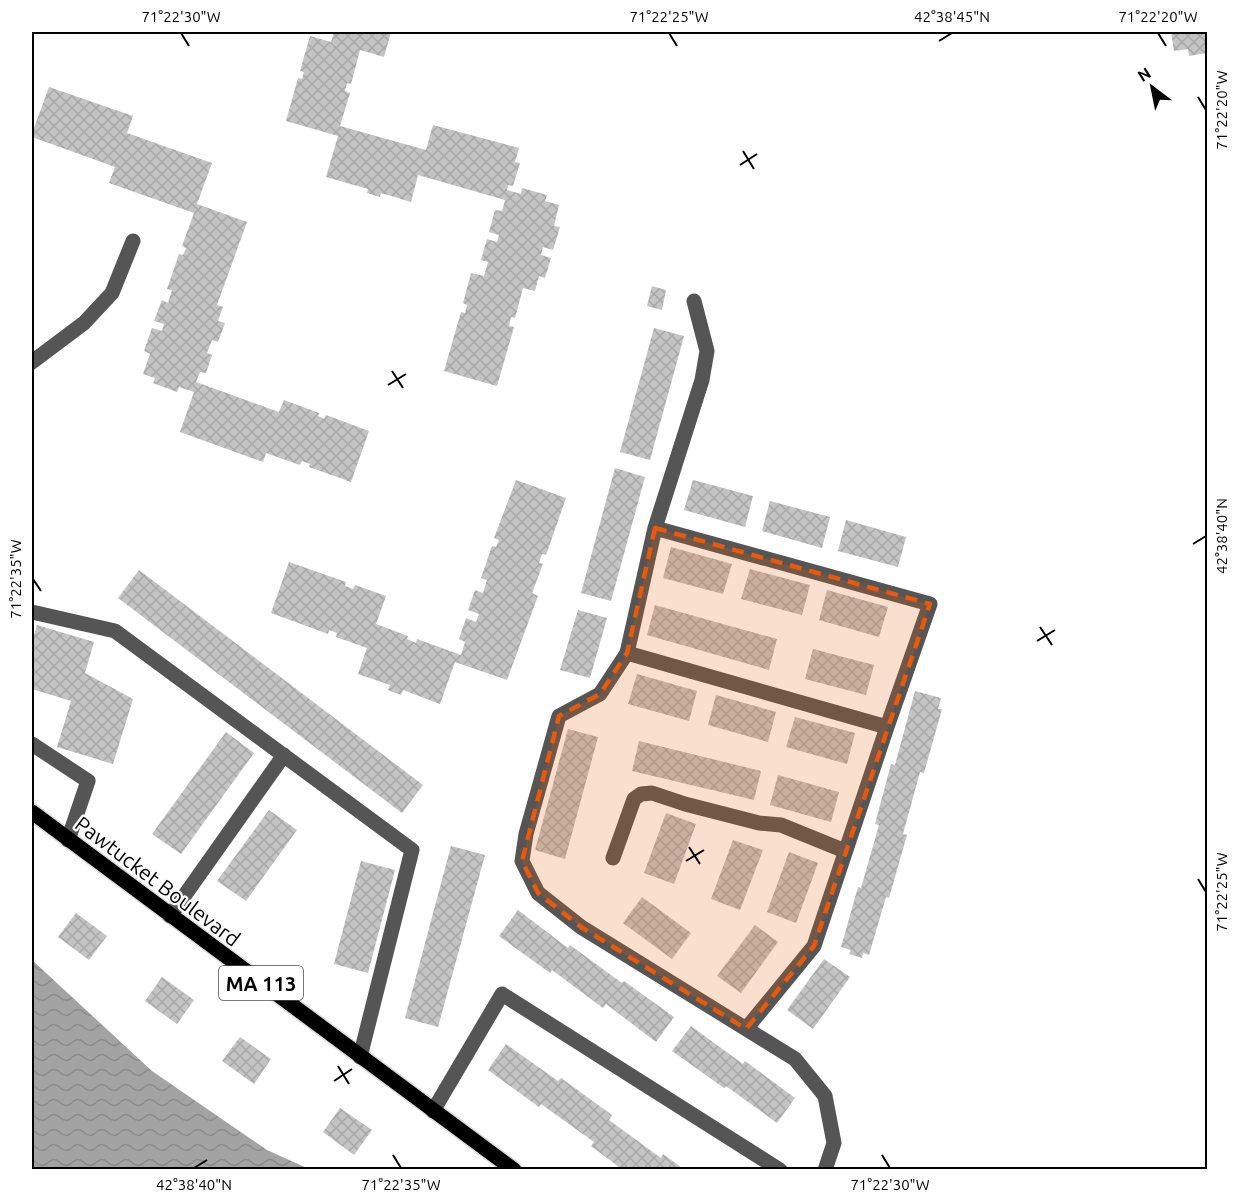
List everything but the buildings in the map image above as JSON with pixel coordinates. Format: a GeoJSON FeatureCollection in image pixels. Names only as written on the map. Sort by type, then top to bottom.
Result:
{"type":"FeatureCollection","features":[{"type":"Feature","properties":{"kind":"main road","name":"Pawtucket Boulevard"},"geometry":{"type":"LineString","coordinates":[[32,812],[514,1170]]}},
{"type":"Feature","properties":{"kind":"main road","name":"Pawtucket Boulevard"},"geometry":{"type":"LineString","coordinates":[[491,1154],[507,1170]]}},
{"type":"Feature","properties":{"kind":"street"},"geometry":{"type":"LineString","coordinates":[[32,362],[84,323],[112,293],[133,241]]}},
{"type":"Feature","properties":{"kind":"street"},"geometry":{"type":"LineString","coordinates":[[694,301],[707,351],[702,380],[655,528],[627,653],[600,694],[559,716],[526,834],[522,861],[538,893],[581,927],[795,1059],[825,1096],[834,1143],[825,1170]]}},
{"type":"Feature","properties":{"kind":"street"},"geometry":{"type":"LineString","coordinates":[[655,528],[930,604],[814,946],[746,1029]]}},
{"type":"Feature","properties":{"kind":"street"},"geometry":{"type":"LineString","coordinates":[[32,612],[115,631],[412,850],[360,1057]]}},
{"type":"Feature","properties":{"kind":"street"},"geometry":{"type":"LineString","coordinates":[[627,653],[887,727]]}},
{"type":"Feature","properties":{"kind":"street"},"geometry":{"type":"LineString","coordinates":[[32,744],[88,781],[68,840]]}},
{"type":"Feature","properties":{"kind":"street"},"geometry":{"type":"LineString","coordinates":[[170,916],[284,755]]}},
{"type":"Feature","properties":{"kind":"street"},"geometry":{"type":"LineString","coordinates":[[613,858],[634,799],[652,793],[759,823],[781,825],[846,851]]}},
{"type":"Feature","properties":{"kind":"street"},"geometry":{"type":"LineString","coordinates":[[433,1112],[502,994],[780,1170]]}},
{"type":"Feature","properties":{"kind":"highlighted area"},"geometry":{"type":"Polygon","coordinates":[[[655,528],[930,604],[814,946],[746,1029],[581,927],[538,893],[522,861],[559,716],[600,694],[627,653],[655,528]]]}},
{"type":"Feature","properties":{"kind":"water"},"geometry":{"type":"Polygon","coordinates":[[[32,960],[152,1071],[267,1150],[309,1169],[32,1169],[32,960]]]}}]}
